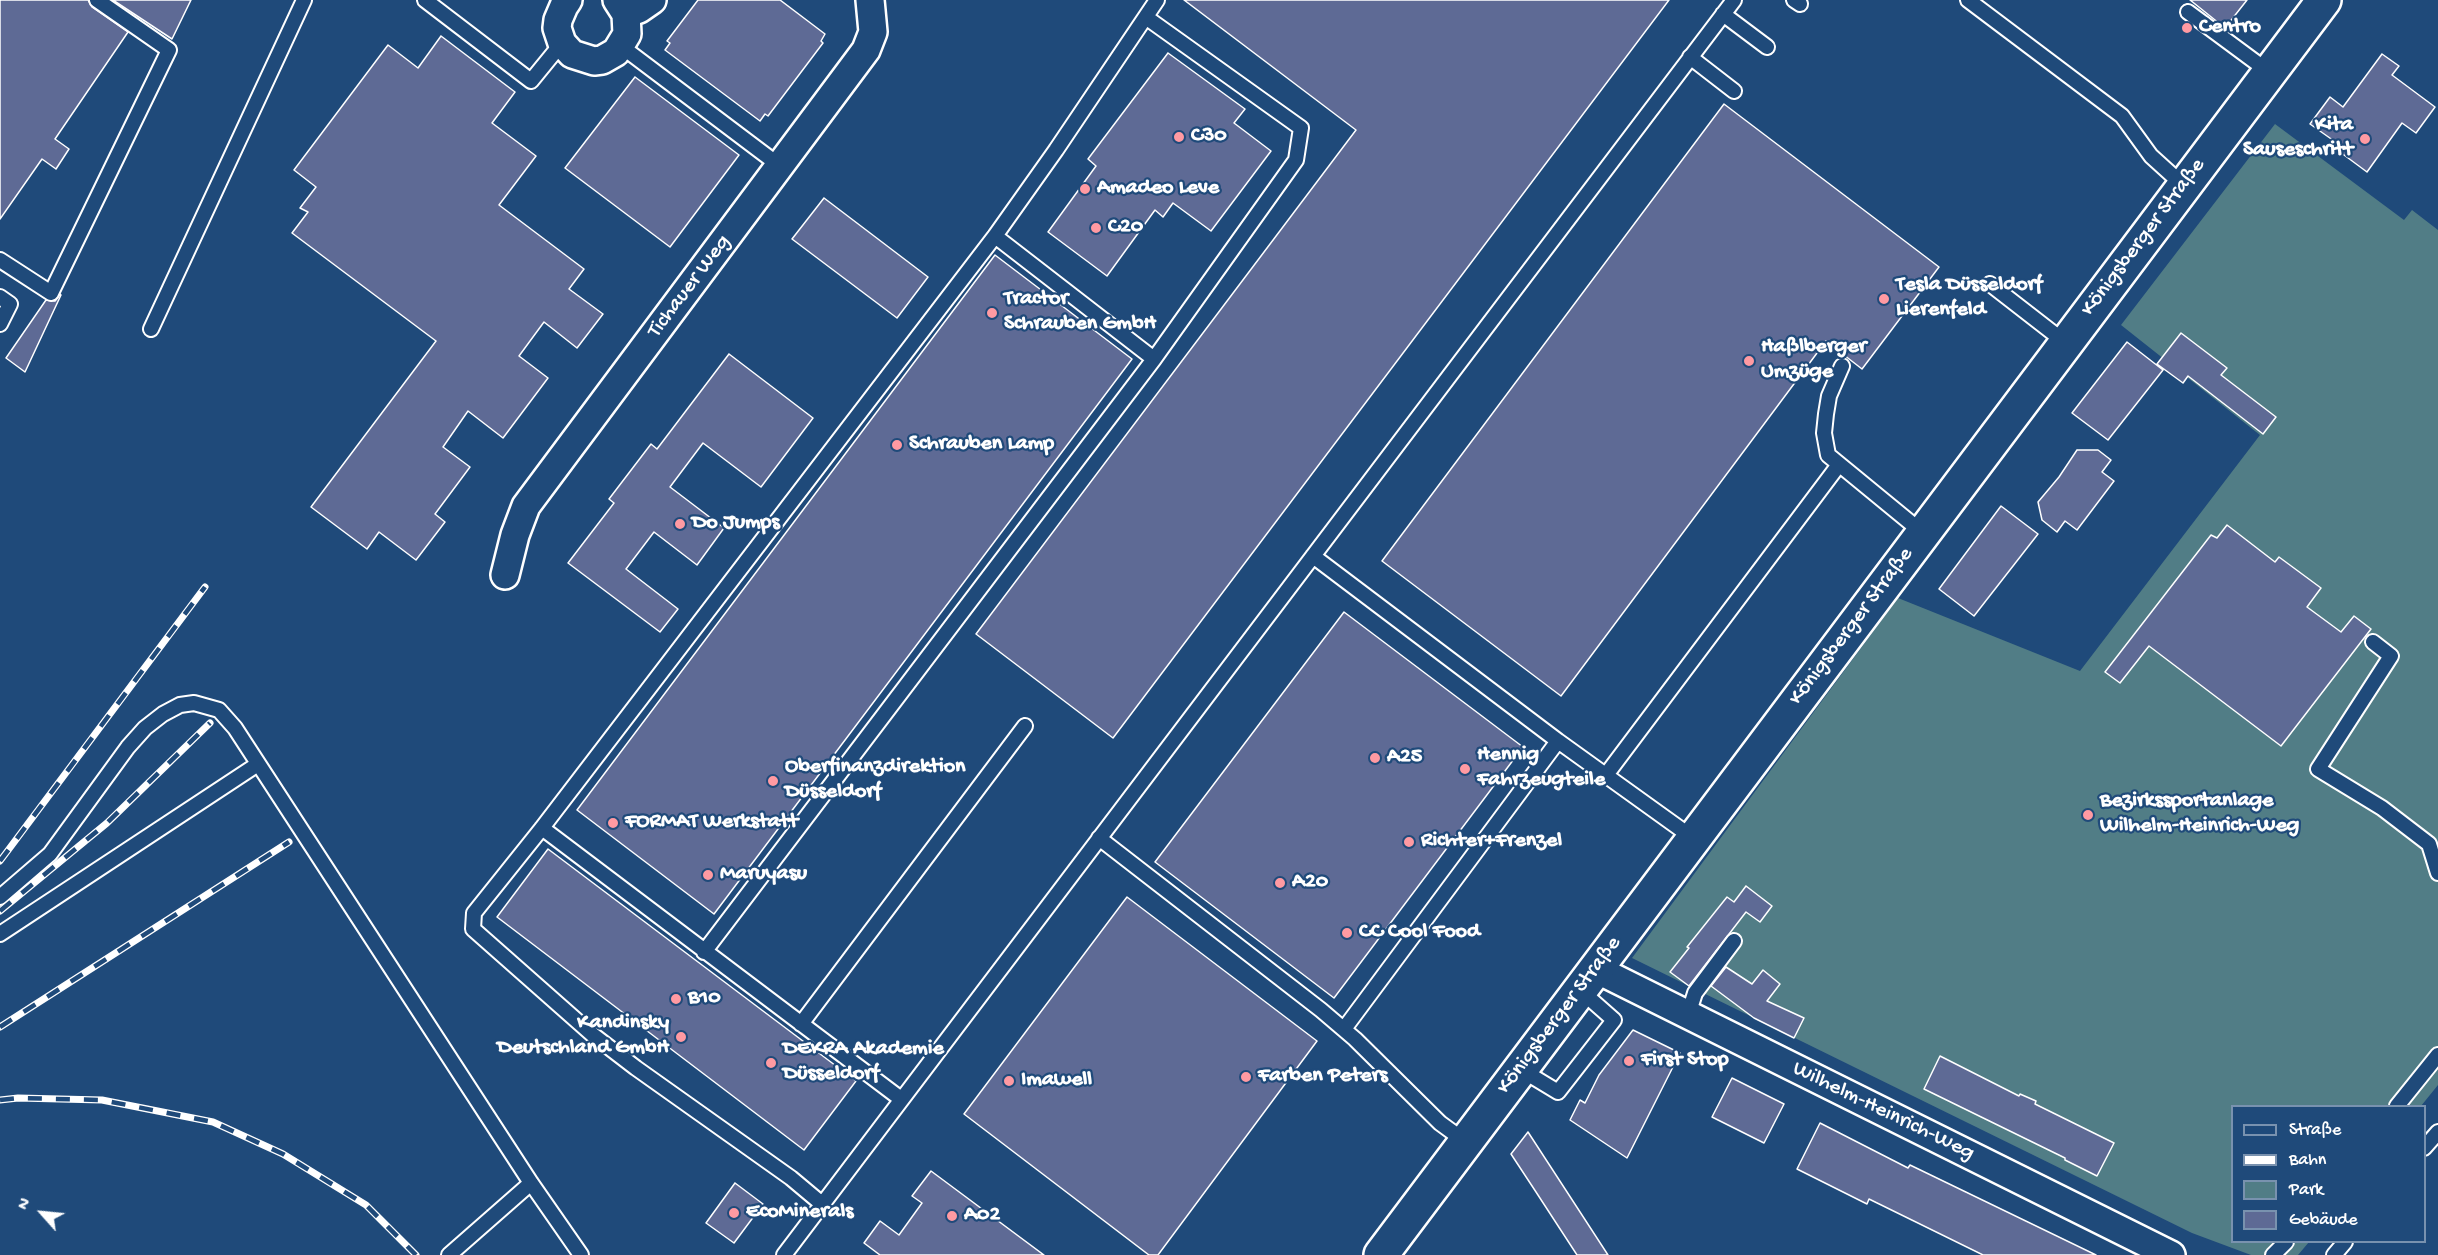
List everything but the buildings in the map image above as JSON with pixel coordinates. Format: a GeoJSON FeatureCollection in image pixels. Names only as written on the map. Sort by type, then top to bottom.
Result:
{"type":"FeatureCollection","features":[{"type":"Feature","properties":{"kind":"main road","name":"Königsberger Straße"},"geometry":{"type":"LineString","coordinates":[[1382,1255],[2324,0]]}},
{"type":"Feature","properties":{"kind":"street"},"geometry":{"type":"LineString","coordinates":[[568,0],[560,12],[557,28],[562,43],[572,54],[586,60],[602,60],[616,52],[621,46],[627,34],[622,7],[639,9],[652,0]]}},
{"type":"Feature","properties":{"kind":"street","name":"Tichauer Weg"},"geometry":{"type":"LineString","coordinates":[[505,575],[515,535],[526,506],[866,50],[873,32],[870,0]]}},
{"type":"Feature","properties":{"kind":"street","name":"Wilhelm-Heinrich-Weg"},"geometry":{"type":"LineString","coordinates":[[1588,979],[1688,1015],[2170,1255]]}},
{"type":"Feature","properties":{"kind":"lane"},"geometry":{"type":"LineString","coordinates":[[0,260],[51,293],[169,50],[97,0]]}},
{"type":"Feature","properties":{"kind":"lane"},"geometry":{"type":"LineString","coordinates":[[151,329],[304,0]]}},
{"type":"Feature","properties":{"kind":"lane"},"geometry":{"type":"LineString","coordinates":[[425,0],[531,81],[562,43]]}},
{"type":"Feature","properties":{"kind":"lane"},"geometry":{"type":"LineString","coordinates":[[822,1204],[791,1178],[619,1055],[473,929],[474,913],[542,828],[995,236],[1147,18],[1157,0]]}},
{"type":"Feature","properties":{"kind":"lane"},"geometry":{"type":"LineString","coordinates":[[784,1255],[1734,0]]}},
{"type":"Feature","properties":{"kind":"lane"},"geometry":{"type":"LineString","coordinates":[[1968,0],[2122,116],[2151,156],[2183,185]]}},
{"type":"Feature","properties":{"kind":"lane"},"geometry":{"type":"LineString","coordinates":[[2188,12],[2269,72]]}},
{"type":"Feature","properties":{"kind":"lane"},"geometry":{"type":"LineString","coordinates":[[1723,14],[1767,47]]}},
{"type":"Feature","properties":{"kind":"lane"},"geometry":{"type":"LineString","coordinates":[[704,952],[1154,359],[1296,160],[1301,128],[1147,18]]}},
{"type":"Feature","properties":{"kind":"lane"},"geometry":{"type":"LineString","coordinates":[[621,46],[780,166]]}},
{"type":"Feature","properties":{"kind":"lane"},"geometry":{"type":"LineString","coordinates":[[1690,57],[1734,91]]}},
{"type":"Feature","properties":{"kind":"lane"},"geometry":{"type":"LineString","coordinates":[[995,236],[1154,359]]}},
{"type":"Feature","properties":{"kind":"lane"},"geometry":{"type":"LineString","coordinates":[[1990,284],[2066,343]]}},
{"type":"Feature","properties":{"kind":"lane"},"geometry":{"type":"LineString","coordinates":[[0,297],[10,304],[0,324]]}},
{"type":"Feature","properties":{"kind":"lane"},"geometry":{"type":"LineString","coordinates":[[1842,366],[1829,396],[1824,433],[1828,455],[1838,466],[1923,533]]}},
{"type":"Feature","properties":{"kind":"lane"},"geometry":{"type":"LineString","coordinates":[[1606,775],[1838,466]]}},
{"type":"Feature","properties":{"kind":"lane"},"geometry":{"type":"LineString","coordinates":[[1313,556],[1558,741],[1693,838]]}},
{"type":"Feature","properties":{"kind":"lane"},"geometry":{"type":"LineString","coordinates":[[2373,642],[2391,656],[2318,769],[2382,808],[2429,844],[2438,873]]}},
{"type":"Feature","properties":{"kind":"lane"},"geometry":{"type":"LineString","coordinates":[[0,897],[50,854],[128,747],[145,728],[180,705],[194,703],[219,710],[235,728],[531,1183],[581,1255]]}},
{"type":"Feature","properties":{"kind":"lane"},"geometry":{"type":"LineString","coordinates":[[801,1024],[1025,726]]}},
{"type":"Feature","properties":{"kind":"lane"},"geometry":{"type":"LineString","coordinates":[[1344,1029],[1558,741]]}},
{"type":"Feature","properties":{"kind":"lane"},"geometry":{"type":"LineString","coordinates":[[0,934],[258,764]]}},
{"type":"Feature","properties":{"kind":"lane"},"geometry":{"type":"LineString","coordinates":[[542,828],[901,1099]]}},
{"type":"Feature","properties":{"kind":"lane"},"geometry":{"type":"LineString","coordinates":[[1099,838],[1344,1029],[1440,1123],[1466,1142]]}},
{"type":"Feature","properties":{"kind":"lane"},"geometry":{"type":"LineString","coordinates":[[1688,1015],[1695,993],[1734,941]]}},
{"type":"Feature","properties":{"kind":"lane"},"geometry":{"type":"LineString","coordinates":[[1520,1069],[1558,1092],[1614,1020],[1588,979]]}},
{"type":"Feature","properties":{"kind":"lane"},"geometry":{"type":"LineString","coordinates":[[2399,1105],[2438,1055]]}},
{"type":"Feature","properties":{"kind":"lane"},"geometry":{"type":"LineString","coordinates":[[2426,1146],[2438,1132]]}},
{"type":"Feature","properties":{"kind":"lane"},"geometry":{"type":"LineString","coordinates":[[449,1255],[531,1183]]}},
{"type":"Feature","properties":{"kind":"lane"},"geometry":{"type":"LineString","coordinates":[[2273,1255],[2285,1243]]}},
{"type":"Feature","properties":{"kind":"lane"},"geometry":{"type":"LineString","coordinates":[[2334,1255],[2344,1243]]}},
{"type":"Feature","properties":{"kind":"green space","name":"Bezirkssportanlage Wilhelm-Heinrich-Weg"},"geometry":{"type":"Polygon","coordinates":[[[2275,124],[2404,220],[2412,210],[2438,230],[2438,1085],[2422,1105],[2231,1105],[2231,1243],[2308,1243],[2298,1255],[2251,1255],[2192,1233],[1632,958],[1898,598],[2080,671],[2260,435],[2121,325],[2275,124]]]}},
{"type":"Feature","properties":{"kind":"railway"},"geometry":{"type":"LineString","coordinates":[[0,861],[205,587]]}},
{"type":"Feature","properties":{"kind":"railway"},"geometry":{"type":"LineString","coordinates":[[0,911],[107,823],[210,723]]}},
{"type":"Feature","properties":{"kind":"railway"},"geometry":{"type":"LineString","coordinates":[[0,1027],[289,842]]}},
{"type":"Feature","properties":{"kind":"railway"},"geometry":{"type":"LineString","coordinates":[[0,1100],[18,1098],[102,1100],[213,1122],[283,1154],[366,1205],[416,1255]]}},
{"type":"Feature","properties":{"kind":"place","name":"Centro"},"geometry":{"type":"Point","coordinates":[2187,28]}},
{"type":"Feature","properties":{"kind":"place","name":"C30"},"geometry":{"type":"Point","coordinates":[1179,137]}},
{"type":"Feature","properties":{"kind":"place","name":"Kita Sauseschritt"},"geometry":{"type":"Point","coordinates":[2365,139]}},
{"type":"Feature","properties":{"kind":"place","name":"Amadeo Leve"},"geometry":{"type":"Point","coordinates":[1085,189]}},
{"type":"Feature","properties":{"kind":"place","name":"C20"},"geometry":{"type":"Point","coordinates":[1096,228]}},
{"type":"Feature","properties":{"kind":"place","name":"Tesla Düsseldorf Lierenfeld"},"geometry":{"type":"Point","coordinates":[1884,299]}},
{"type":"Feature","properties":{"kind":"place","name":"Tractor Schrauben GmbH"},"geometry":{"type":"Point","coordinates":[992,313]}},
{"type":"Feature","properties":{"kind":"place","name":"Haßlberger Umzüge"},"geometry":{"type":"Point","coordinates":[1749,361]}},
{"type":"Feature","properties":{"kind":"place","name":"Schrauben Lamp"},"geometry":{"type":"Point","coordinates":[897,445]}},
{"type":"Feature","properties":{"kind":"place","name":"Do Jumps"},"geometry":{"type":"Point","coordinates":[680,524]}},
{"type":"Feature","properties":{"kind":"place","name":"A25"},"geometry":{"type":"Point","coordinates":[1375,758]}},
{"type":"Feature","properties":{"kind":"place","name":"Hennig Fahrzeugteile"},"geometry":{"type":"Point","coordinates":[1465,769]}},
{"type":"Feature","properties":{"kind":"place","name":"Oberfinanzdirektion Düsseldorf"},"geometry":{"type":"Point","coordinates":[773,781]}},
{"type":"Feature","properties":{"kind":"place","name":"Bezirkssportanlage Wilhelm-Heinrich-Weg"},"geometry":{"type":"Point","coordinates":[2088,815]}},
{"type":"Feature","properties":{"kind":"place","name":"FORMAT Werkstatt"},"geometry":{"type":"Point","coordinates":[613,823]}},
{"type":"Feature","properties":{"kind":"place","name":"Richter+Frenzel"},"geometry":{"type":"Point","coordinates":[1409,842]}},
{"type":"Feature","properties":{"kind":"place","name":"Maruyasu"},"geometry":{"type":"Point","coordinates":[708,875]}},
{"type":"Feature","properties":{"kind":"place","name":"A20"},"geometry":{"type":"Point","coordinates":[1280,883]}},
{"type":"Feature","properties":{"kind":"place","name":"CC Cool Food"},"geometry":{"type":"Point","coordinates":[1347,933]}},
{"type":"Feature","properties":{"kind":"place","name":"B10"},"geometry":{"type":"Point","coordinates":[676,999]}},
{"type":"Feature","properties":{"kind":"place","name":"Kandinsky Deutschland GmbH"},"geometry":{"type":"Point","coordinates":[681,1037]}},
{"type":"Feature","properties":{"kind":"place","name":"First Stop"},"geometry":{"type":"Point","coordinates":[1629,1061]}},
{"type":"Feature","properties":{"kind":"place","name":"DEKRA Akademie Düsseldorf"},"geometry":{"type":"Point","coordinates":[771,1063]}},
{"type":"Feature","properties":{"kind":"place","name":"Farben Peters"},"geometry":{"type":"Point","coordinates":[1246,1077]}},
{"type":"Feature","properties":{"kind":"place","name":"Imawell"},"geometry":{"type":"Point","coordinates":[1009,1081]}},
{"type":"Feature","properties":{"kind":"place","name":"EcoMinerals"},"geometry":{"type":"Point","coordinates":[734,1213]}},
{"type":"Feature","properties":{"kind":"place","name":"A02"},"geometry":{"type":"Point","coordinates":[952,1216]}}]}
